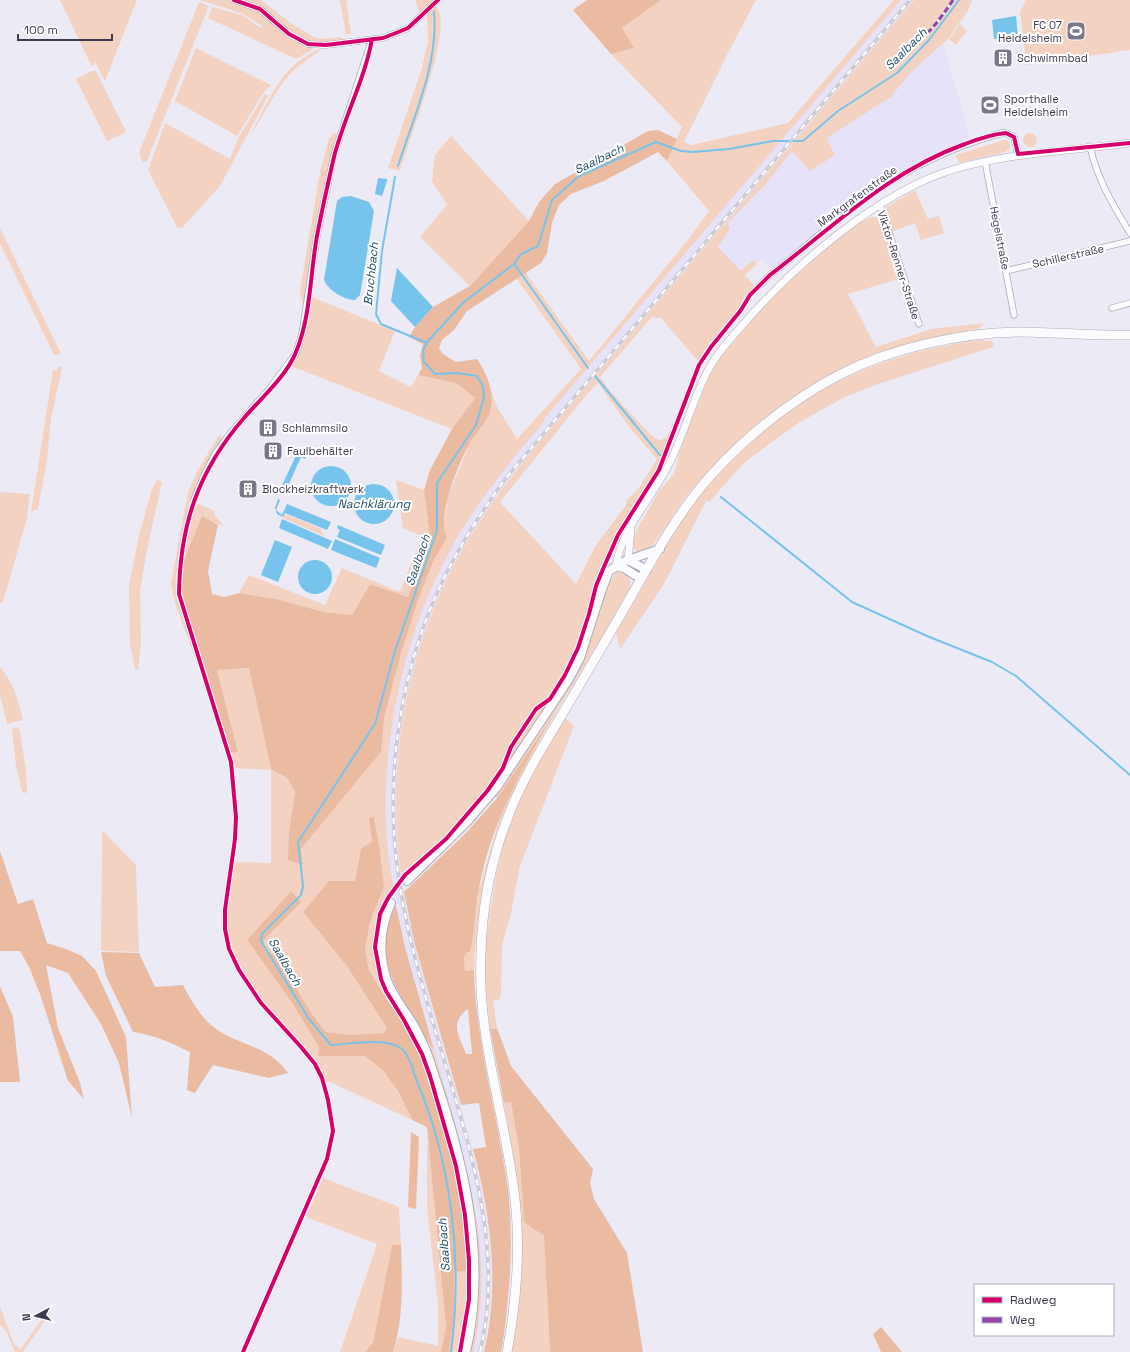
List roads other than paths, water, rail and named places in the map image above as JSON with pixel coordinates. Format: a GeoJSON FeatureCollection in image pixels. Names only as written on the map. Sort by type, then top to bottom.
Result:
{"type":"FeatureCollection","features":[{"type":"Feature","properties":{"kind":"main road"},"geometry":{"type":"LineString","coordinates":[[507,1352],[516,1286],[517,1228],[514,1192],[485,1034],[481,995],[480,955],[484,918],[495,854],[507,817],[537,754],[678,518],[698,489],[745,441],[773,418],[808,393],[842,374],[885,356],[925,344],[981,335],[1041,332],[1130,335]]}},
{"type":"Feature","properties":{"kind":"main road"},"geometry":{"type":"LineString","coordinates":[[407,882],[467,822],[497,787],[557,698],[580,658],[607,575],[616,566],[628,560],[660,549]]}},
{"type":"Feature","properties":{"kind":"main road"},"geometry":{"type":"LineString","coordinates":[[628,560],[647,570]]}},
{"type":"Feature","properties":{"kind":"main road"},"geometry":{"type":"LineString","coordinates":[[616,566],[624,568],[641,579]]}},
{"type":"Feature","properties":{"kind":"main road"},"geometry":{"type":"LineString","coordinates":[[391,903],[386,916],[381,947],[387,980],[413,1024],[435,1074],[461,1165],[470,1214],[474,1260],[474,1301],[466,1352]]}},
{"type":"Feature","properties":{"kind":"street"},"geometry":{"type":"LineString","coordinates":[[234,0],[260,9],[289,34],[308,44],[326,45],[383,38],[408,28],[438,0]]}},
{"type":"Feature","properties":{"kind":"street"},"geometry":{"type":"LineString","coordinates":[[195,498],[215,454],[228,436],[275,382],[296,353],[302,334],[317,236],[334,155],[372,39]]}},
{"type":"Feature","properties":{"kind":"street","name":"Markgrafenstraße"},"geometry":{"type":"LineString","coordinates":[[759,286],[770,275],[844,214],[922,162],[960,146],[1002,133],[1006,133],[1014,137],[1018,154]]}},
{"type":"Feature","properties":{"kind":"street","name":"Markgrafenstraße"},"geometry":{"type":"LineString","coordinates":[[616,566],[623,540],[669,464],[711,365],[729,341],[771,293],[831,241],[880,205],[908,188],[938,175],[985,161],[1018,154],[1130,143]]}},
{"type":"Feature","properties":{"kind":"street"},"geometry":{"type":"LineString","coordinates":[[1090,146],[1094,166],[1108,197],[1130,233]]}},
{"type":"Feature","properties":{"kind":"street","name":"Hegelstraße"},"geometry":{"type":"LineString","coordinates":[[985,161],[1014,315]]}},
{"type":"Feature","properties":{"kind":"street","name":"Viktor-Renner-Straße"},"geometry":{"type":"LineString","coordinates":[[880,205],[919,324]]}},
{"type":"Feature","properties":{"kind":"street","name":"Schillerstraße"},"geometry":{"type":"LineString","coordinates":[[1006,271],[1130,241]]}},
{"type":"Feature","properties":{"kind":"street"},"geometry":{"type":"LineString","coordinates":[[1112,308],[1130,303]]}},
{"type":"Feature","properties":{"kind":"street"},"geometry":{"type":"LineString","coordinates":[[628,560],[633,524]]}},
{"type":"Feature","properties":{"kind":"water"},"geometry":{"type":"Polygon","coordinates":[[[1016,16],[1018,36],[994,39],[992,20],[1016,16]]]}},
{"type":"Feature","properties":{"kind":"water"},"geometry":{"type":"Polygon","coordinates":[[[378,178],[387,179],[382,196],[375,194],[378,178]]]}},
{"type":"Feature","properties":{"kind":"water"},"geometry":{"type":"Polygon","coordinates":[[[351,196],[369,202],[374,211],[360,295],[355,300],[351,300],[337,294],[326,284],[324,280],[337,201],[342,197],[351,196]]]}},
{"type":"Feature","properties":{"kind":"water"},"geometry":{"type":"Polygon","coordinates":[[[397,268],[433,307],[415,327],[391,301],[397,268]]]}},
{"type":"Feature","properties":{"kind":"water"},"geometry":{"type":"Polygon","coordinates":[[[298,451],[300,452],[299,456],[301,457],[288,486],[286,486],[282,494],[279,492],[298,451]]]}},
{"type":"Feature","properties":{"kind":"water"},"geometry":{"type":"Polygon","coordinates":[[[304,452],[308,454],[305,459],[301,457],[304,452]]]}},
{"type":"Feature","properties":{"kind":"water","name":"Nachklärung"},"geometry":{"type":"Polygon","coordinates":[[[335,466],[342,469],[348,475],[351,486],[350,494],[342,503],[335,506],[327,506],[320,503],[312,494],[311,482],[314,475],[323,467],[335,466]]]}},
{"type":"Feature","properties":{"kind":"water","name":"Nachklärung"},"geometry":{"type":"Polygon","coordinates":[[[378,484],[385,487],[391,493],[394,504],[393,512],[385,521],[378,524],[370,524],[363,521],[355,512],[354,500],[357,493],[366,485],[378,484]]]}},
{"type":"Feature","properties":{"kind":"water"},"geometry":{"type":"Polygon","coordinates":[[[278,499],[280,500],[276,510],[282,515],[287,504],[331,522],[327,530],[285,513],[283,517],[277,514],[275,508],[278,499]]]}},
{"type":"Feature","properties":{"kind":"water"},"geometry":{"type":"Polygon","coordinates":[[[282,519],[332,541],[328,549],[279,528],[282,519]]]}},
{"type":"Feature","properties":{"kind":"water"},"geometry":{"type":"Polygon","coordinates":[[[338,525],[385,545],[381,555],[337,537],[340,530],[337,528],[338,525]]]}},
{"type":"Feature","properties":{"kind":"water"},"geometry":{"type":"Polygon","coordinates":[[[335,539],[380,558],[376,568],[331,550],[335,539]]]}},
{"type":"Feature","properties":{"kind":"water"},"geometry":{"type":"Polygon","coordinates":[[[275,540],[292,547],[278,582],[261,575],[275,540]]]}},
{"type":"Feature","properties":{"kind":"water"},"geometry":{"type":"Polygon","coordinates":[[[318,560],[325,562],[330,567],[332,577],[330,587],[325,592],[312,594],[305,592],[300,587],[298,574],[300,567],[305,562],[318,560]]]}},
{"type":"Feature","properties":{"kind":"waterway","name":"Saalbach"},"geometry":{"type":"LineString","coordinates":[[451,1352],[456,1283],[452,1213],[438,1144],[409,1058],[402,1049],[387,1043],[368,1042],[331,1045],[309,1019],[261,941],[262,934],[301,895],[303,886],[298,842],[375,724],[395,651],[437,530],[437,483],[476,425],[484,397],[483,386],[477,376],[457,373],[435,374],[424,362],[423,350],[428,341],[464,302],[514,264],[521,254],[538,246],[552,200],[579,176],[656,142],[681,151],[693,152],[729,149],[773,141],[803,141],[838,111],[897,73],[929,40],[959,0]]}},
{"type":"Feature","properties":{"kind":"waterway","name":"Bruchbach"},"geometry":{"type":"LineString","coordinates":[[398,166],[429,71],[435,31],[434,12]]}},
{"type":"Feature","properties":{"kind":"waterway","name":"Bruchbach"},"geometry":{"type":"LineString","coordinates":[[395,177],[382,251],[376,314],[381,324],[427,343]]}},
{"type":"Feature","properties":{"kind":"waterway"},"geometry":{"type":"LineString","coordinates":[[515,265],[588,368]]}},
{"type":"Feature","properties":{"kind":"waterway"},"geometry":{"type":"LineString","coordinates":[[595,376],[660,455]]}},
{"type":"Feature","properties":{"kind":"waterway"},"geometry":{"type":"LineString","coordinates":[[721,497],[852,602],[927,636],[992,662],[1016,676],[1130,775]]}},
{"type":"Feature","properties":{"kind":"railway"},"geometry":{"type":"LineString","coordinates":[[480,1352],[486,1319],[488,1285],[484,1218],[470,1152],[406,921],[397,865],[394,826],[394,785],[397,745],[402,705],[411,666],[423,627],[438,590],[456,555],[506,478],[910,0]]}},
{"type":"Feature","properties":{"kind":"place","name":"FC 07 Heidelsheim"},"geometry":{"type":"Point","coordinates":[1076,31]}},
{"type":"Feature","properties":{"kind":"place","name":"Schwimmbad"},"geometry":{"type":"Point","coordinates":[1003,58]}},
{"type":"Feature","properties":{"kind":"place","name":"Sporthalle Heidelsheim"},"geometry":{"type":"Point","coordinates":[990,105]}},
{"type":"Feature","properties":{"kind":"place","name":"Schlammsilo"},"geometry":{"type":"Point","coordinates":[268,428]}},
{"type":"Feature","properties":{"kind":"place","name":"Faulbehälter"},"geometry":{"type":"Point","coordinates":[273,451]}},
{"type":"Feature","properties":{"kind":"place","name":"Blockheizkraftwerk"},"geometry":{"type":"Point","coordinates":[248,489]}}]}
